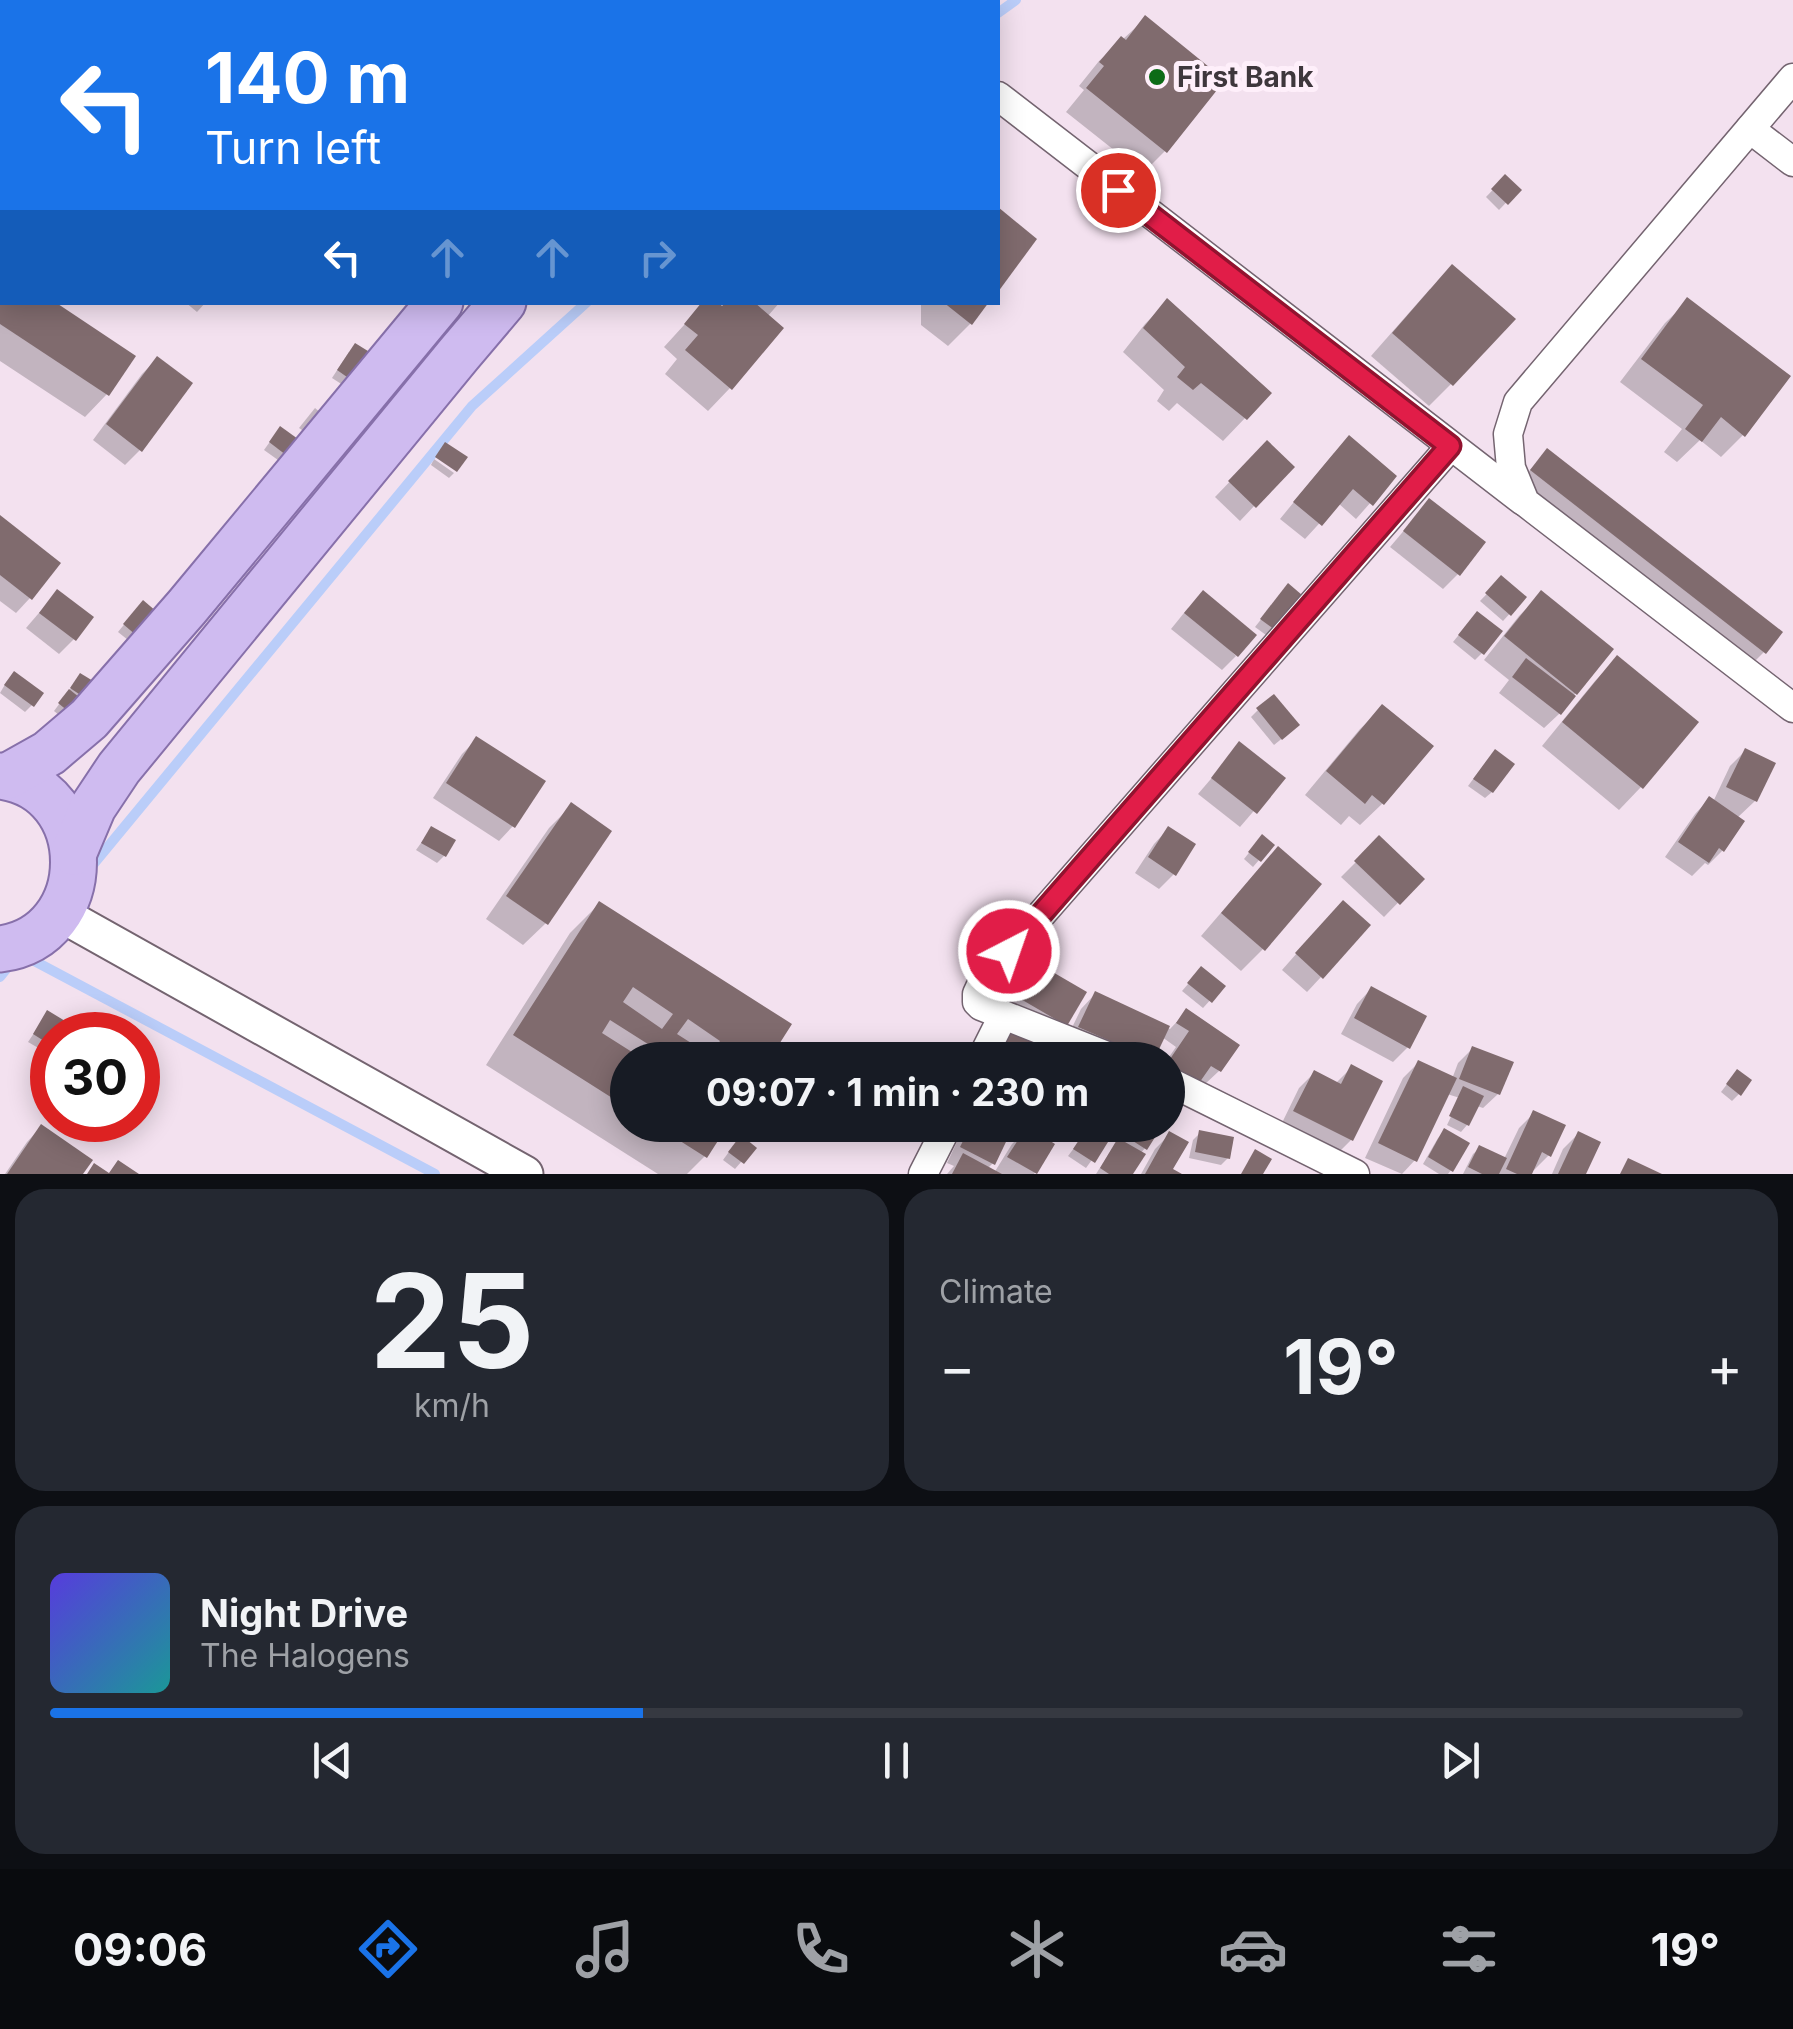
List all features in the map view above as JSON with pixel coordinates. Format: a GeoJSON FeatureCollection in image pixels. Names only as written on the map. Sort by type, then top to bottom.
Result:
{"type":"FeatureCollection","features":[{"type":"Feature","properties":{"kind":"main road"},"geometry":{"type":"LineString","coordinates":[[4,776],[49,754],[89,719],[438,305]]}},
{"type":"Feature","properties":{"kind":"main road"},"geometry":{"type":"LineString","coordinates":[[74,852],[94,807],[119,768],[500,305]]}},
{"type":"Feature","properties":{"kind":"main road"},"geometry":{"type":"LineString","coordinates":[[0,950],[27,941],[45,928],[59,913],[74,873],[69,831],[59,812],[36,790],[4,776]]}},
{"type":"Feature","properties":{"kind":"street"},"geometry":{"type":"LineString","coordinates":[[1524,502],[1511,468],[1508,434],[1518,402],[1793,78]]}},
{"type":"Feature","properties":{"kind":"street"},"geometry":{"type":"LineString","coordinates":[[1000,98],[1793,708]]}},
{"type":"Feature","properties":{"kind":"street"},"geometry":{"type":"LineString","coordinates":[[1750,129],[1793,162]]}},
{"type":"Feature","properties":{"kind":"street"},"geometry":{"type":"LineString","coordinates":[[1070,1042],[976,1002],[983,980],[1450,446]]}},
{"type":"Feature","properties":{"kind":"street"},"geometry":{"type":"LineString","coordinates":[[59,913],[525,1174]]}},
{"type":"Feature","properties":{"kind":"street"},"geometry":{"type":"LineString","coordinates":[[990,1042],[1003,1016]]}},
{"type":"Feature","properties":{"kind":"street"},"geometry":{"type":"LineString","coordinates":[[1185,1089],[1355,1174]]}},
{"type":"Feature","properties":{"kind":"street"},"geometry":{"type":"LineString","coordinates":[[923,1174],[939,1142]]}},
{"type":"Feature","properties":{"kind":"building"},"geometry":{"type":"Polygon","coordinates":[[[1145,15],[1225,80],[1167,153],[1086,88],[1104,66],[1099,62],[1121,36],[1126,40],[1145,15]]]}},
{"type":"Feature","properties":{"kind":"building"},"geometry":{"type":"Polygon","coordinates":[[[1505,174],[1522,190],[1508,205],[1491,189],[1505,174]]]}},
{"type":"Feature","properties":{"kind":"building"},"geometry":{"type":"Polygon","coordinates":[[[1000,209],[1037,239],[1000,289],[1000,209]]]}},
{"type":"Feature","properties":{"kind":"building"},"geometry":{"type":"Polygon","coordinates":[[[1452,264],[1516,319],[1453,386],[1392,333],[1452,264]]]}},
{"type":"Feature","properties":{"kind":"building"},"geometry":{"type":"Polygon","coordinates":[[[1687,297],[1791,376],[1745,437],[1721,417],[1702,442],[1685,429],[1703,405],[1641,359],[1687,297]]]}},
{"type":"Feature","properties":{"kind":"building"},"geometry":{"type":"Polygon","coordinates":[[[1167,298],[1272,393],[1247,420],[1201,383],[1193,390],[1177,377],[1185,367],[1143,328],[1167,298]]]}},
{"type":"Feature","properties":{"kind":"building"},"geometry":{"type":"Polygon","coordinates":[[[0,305],[60,305],[136,356],[109,396],[0,324],[0,305]]]}},
{"type":"Feature","properties":{"kind":"building"},"geometry":{"type":"Polygon","coordinates":[[[700,305],[757,305],[784,328],[732,390],[685,350],[698,335],[684,324],[700,305]]]}},
{"type":"Feature","properties":{"kind":"building"},"geometry":{"type":"Polygon","coordinates":[[[947,305],[987,305],[972,325],[947,305]]]}},
{"type":"Feature","properties":{"kind":"building"},"geometry":{"type":"Polygon","coordinates":[[[355,343],[376,356],[357,384],[337,370],[355,343]]]}},
{"type":"Feature","properties":{"kind":"building"},"geometry":{"type":"Polygon","coordinates":[[[157,356],[193,383],[142,452],[106,424],[157,356]]]}},
{"type":"Feature","properties":{"kind":"building"},"geometry":{"type":"Polygon","coordinates":[[[280,426],[298,439],[286,455],[269,442],[280,426]]]}},
{"type":"Feature","properties":{"kind":"building"},"geometry":{"type":"Polygon","coordinates":[[[1349,435],[1397,476],[1373,506],[1353,489],[1322,526],[1293,502],[1349,435]]]}},
{"type":"Feature","properties":{"kind":"building"},"geometry":{"type":"Polygon","coordinates":[[[1267,440],[1295,467],[1256,508],[1228,481],[1267,440]]]}},
{"type":"Feature","properties":{"kind":"building"},"geometry":{"type":"Polygon","coordinates":[[[445,442],[468,457],[457,472],[435,457],[445,442]]]}},
{"type":"Feature","properties":{"kind":"building"},"geometry":{"type":"Polygon","coordinates":[[[1547,448],[1783,632],[1766,654],[1530,470],[1547,448]]]}},
{"type":"Feature","properties":{"kind":"building"},"geometry":{"type":"Polygon","coordinates":[[[1429,498],[1486,542],[1460,576],[1403,531],[1429,498]]]}},
{"type":"Feature","properties":{"kind":"building"},"geometry":{"type":"Polygon","coordinates":[[[0,515],[61,563],[32,600],[0,575],[0,515]]]}},
{"type":"Feature","properties":{"kind":"building"},"geometry":{"type":"Polygon","coordinates":[[[1501,575],[1527,597],[1511,616],[1485,593],[1501,575]]]}},
{"type":"Feature","properties":{"kind":"building"},"geometry":{"type":"Polygon","coordinates":[[[1288,583],[1302,595],[1275,630],[1260,619],[1288,583]]]}},
{"type":"Feature","properties":{"kind":"building"},"geometry":{"type":"Polygon","coordinates":[[[57,589],[94,617],[76,641],[39,613],[57,589]]]}},
{"type":"Feature","properties":{"kind":"building"},"geometry":{"type":"Polygon","coordinates":[[[1203,590],[1257,635],[1238,657],[1184,613],[1203,590]]]}},
{"type":"Feature","properties":{"kind":"building"},"geometry":{"type":"Polygon","coordinates":[[[1541,590],[1614,649],[1577,695],[1504,636],[1541,590]]]}},
{"type":"Feature","properties":{"kind":"building"},"geometry":{"type":"Polygon","coordinates":[[[143,600],[157,612],[137,636],[123,624],[143,600]]]}},
{"type":"Feature","properties":{"kind":"building"},"geometry":{"type":"Polygon","coordinates":[[[1477,611],[1503,631],[1484,655],[1458,635],[1477,611]]]}},
{"type":"Feature","properties":{"kind":"building"},"geometry":{"type":"Polygon","coordinates":[[[1617,655],[1699,722],[1643,789],[1562,722],[1617,655]]]}},
{"type":"Feature","properties":{"kind":"building"},"geometry":{"type":"Polygon","coordinates":[[[1526,658],[1576,696],[1561,715],[1512,677],[1526,658]]]}},
{"type":"Feature","properties":{"kind":"building"},"geometry":{"type":"Polygon","coordinates":[[[14,671],[44,693],[34,707],[4,685],[14,671]]]}},
{"type":"Feature","properties":{"kind":"building"},"geometry":{"type":"Polygon","coordinates":[[[80,673],[98,684],[88,700],[70,688],[80,673]]]}},
{"type":"Feature","properties":{"kind":"building"},"geometry":{"type":"Polygon","coordinates":[[[69,689],[90,706],[79,720],[58,703],[69,689]]]}},
{"type":"Feature","properties":{"kind":"building"},"geometry":{"type":"Polygon","coordinates":[[[1274,694],[1300,725],[1282,740],[1256,708],[1274,694]]]}},
{"type":"Feature","properties":{"kind":"building"},"geometry":{"type":"Polygon","coordinates":[[[1382,704],[1434,746],[1384,805],[1372,795],[1365,804],[1326,771],[1382,704]]]}},
{"type":"Feature","properties":{"kind":"building"},"geometry":{"type":"Polygon","coordinates":[[[476,736],[546,781],[515,828],[446,783],[476,736]]]}},
{"type":"Feature","properties":{"kind":"building"},"geometry":{"type":"Polygon","coordinates":[[[1239,741],[1286,778],[1257,814],[1211,778],[1239,741]]]}},
{"type":"Feature","properties":{"kind":"building"},"geometry":{"type":"Polygon","coordinates":[[[1745,748],[1776,763],[1757,802],[1726,787],[1745,748]]]}},
{"type":"Feature","properties":{"kind":"building"},"geometry":{"type":"Polygon","coordinates":[[[1495,749],[1515,764],[1493,793],[1473,779],[1495,749]]]}},
{"type":"Feature","properties":{"kind":"building"},"geometry":{"type":"Polygon","coordinates":[[[1709,796],[1745,821],[1724,852],[1719,848],[1709,863],[1678,842],[1709,796]]]}},
{"type":"Feature","properties":{"kind":"building"},"geometry":{"type":"Polygon","coordinates":[[[571,802],[612,831],[548,925],[506,896],[571,802]]]}},
{"type":"Feature","properties":{"kind":"building"},"geometry":{"type":"Polygon","coordinates":[[[431,826],[456,840],[446,857],[421,843],[431,826]]]}},
{"type":"Feature","properties":{"kind":"building"},"geometry":{"type":"Polygon","coordinates":[[[1168,826],[1196,844],[1176,876],[1148,857],[1168,826]]]}},
{"type":"Feature","properties":{"kind":"building"},"geometry":{"type":"Polygon","coordinates":[[[1262,834],[1275,845],[1261,862],[1248,852],[1262,834]]]}},
{"type":"Feature","properties":{"kind":"building"},"geometry":{"type":"Polygon","coordinates":[[[1379,835],[1425,879],[1400,905],[1354,861],[1379,835]]]}},
{"type":"Feature","properties":{"kind":"building"},"geometry":{"type":"Polygon","coordinates":[[[1278,846],[1322,884],[1265,951],[1221,913],[1278,846]]]}},
{"type":"Feature","properties":{"kind":"building"},"geometry":{"type":"Polygon","coordinates":[[[1343,900],[1371,925],[1323,979],[1295,953],[1343,900]]]}},
{"type":"Feature","properties":{"kind":"building"},"geometry":{"type":"Polygon","coordinates":[[[599,901],[792,1024],[780,1042],[719,1042],[688,1019],[677,1034],[690,1042],[645,1042],[610,1020],[602,1033],[616,1042],[610,1042],[610,1097],[513,1035],[599,901]],[[633,987],[623,1002],[662,1029],[673,1014],[633,987]]]}},
{"type":"Feature","properties":{"kind":"building"},"geometry":{"type":"Polygon","coordinates":[[[1032,960],[1087,992],[1067,1026],[1012,994],[1032,960]]]}},
{"type":"Feature","properties":{"kind":"building"},"geometry":{"type":"Polygon","coordinates":[[[1201,966],[1226,986],[1212,1003],[1187,983],[1201,966]]]}},
{"type":"Feature","properties":{"kind":"building"},"geometry":{"type":"Polygon","coordinates":[[[1371,986],[1427,1016],[1410,1049],[1354,1018],[1371,986]]]}},
{"type":"Feature","properties":{"kind":"building"},"geometry":{"type":"Polygon","coordinates":[[[1095,991],[1170,1026],[1162,1042],[1113,1042],[1078,1027],[1095,991]]]}},
{"type":"Feature","properties":{"kind":"building"},"geometry":{"type":"Polygon","coordinates":[[[1186,1008],[1240,1045],[1221,1072],[1211,1066],[1197,1086],[1185,1078],[1185,1042],[1182,1042],[1189,1031],[1176,1023],[1186,1008]]]}},
{"type":"Feature","properties":{"kind":"building"},"geometry":{"type":"Polygon","coordinates":[[[1012,1025],[1046,1041],[1046,1042],[1004,1042],[1012,1025]]]}},
{"type":"Feature","properties":{"kind":"building"},"geometry":{"type":"Polygon","coordinates":[[[1472,1046],[1514,1062],[1500,1095],[1459,1079],[1472,1046]]]}},
{"type":"Feature","properties":{"kind":"building"},"geometry":{"type":"Polygon","coordinates":[[[1418,1060],[1457,1078],[1417,1162],[1378,1143],[1418,1060]]]}},
{"type":"Feature","properties":{"kind":"building"},"geometry":{"type":"Polygon","coordinates":[[[1351,1064],[1383,1081],[1353,1141],[1293,1111],[1314,1070],[1341,1084],[1351,1064]]]}},
{"type":"Feature","properties":{"kind":"building"},"geometry":{"type":"Polygon","coordinates":[[[1737,1069],[1752,1080],[1741,1096],[1726,1084],[1737,1069]]]}},
{"type":"Feature","properties":{"kind":"building"},"geometry":{"type":"Polygon","coordinates":[[[1463,1086],[1484,1096],[1469,1126],[1449,1116],[1463,1086]]]}},
{"type":"Feature","properties":{"kind":"building"},"geometry":{"type":"Polygon","coordinates":[[[1533,1110],[1566,1125],[1551,1157],[1542,1152],[1532,1174],[1517,1174],[1506,1169],[1533,1110]]]}},
{"type":"Feature","properties":{"kind":"building"},"geometry":{"type":"Polygon","coordinates":[[[1444,1128],[1470,1143],[1453,1172],[1428,1157],[1444,1128]]]}},
{"type":"Feature","properties":{"kind":"building"},"geometry":{"type":"Polygon","coordinates":[[[1199,1130],[1234,1137],[1230,1159],[1195,1152],[1199,1130]]]}},
{"type":"Feature","properties":{"kind":"building"},"geometry":{"type":"Polygon","coordinates":[[[1578,1131],[1601,1142],[1586,1174],[1558,1174],[1578,1131]]]}},
{"type":"Feature","properties":{"kind":"building"},"geometry":{"type":"Polygon","coordinates":[[[30,1140],[67,1142],[93,1160],[83,1174],[7,1174],[30,1140]]]}},
{"type":"Feature","properties":{"kind":"building"},"geometry":{"type":"Polygon","coordinates":[[[682,1142],[717,1142],[707,1158],[682,1142]]]}},
{"type":"Feature","properties":{"kind":"building"},"geometry":{"type":"Polygon","coordinates":[[[736,1142],[750,1142],[757,1148],[744,1164],[728,1152],[736,1142]]]}},
{"type":"Feature","properties":{"kind":"building"},"geometry":{"type":"Polygon","coordinates":[[[962,1142],[1006,1142],[995,1165],[960,1147],[962,1142]]]}},
{"type":"Feature","properties":{"kind":"building"},"geometry":{"type":"Polygon","coordinates":[[[1017,1142],[1055,1144],[1037,1174],[1007,1157],[1017,1142]]]}},
{"type":"Feature","properties":{"kind":"building"},"geometry":{"type":"Polygon","coordinates":[[[1078,1142],[1108,1142],[1095,1163],[1073,1149],[1078,1142]]]}},
{"type":"Feature","properties":{"kind":"building"},"geometry":{"type":"Polygon","coordinates":[[[1116,1142],[1125,1142],[1146,1154],[1133,1174],[1109,1174],[1100,1168],[1116,1142]]]}},
{"type":"Feature","properties":{"kind":"building"},"geometry":{"type":"Polygon","coordinates":[[[1134,1142],[1152,1142],[1147,1150],[1134,1142]]]}},
{"type":"Feature","properties":{"kind":"building"},"geometry":{"type":"Polygon","coordinates":[[[1163,1142],[1189,1142],[1173,1169],[1182,1174],[1145,1174],[1163,1142]]]}},
{"type":"Feature","properties":{"kind":"building"},"geometry":{"type":"Polygon","coordinates":[[[1479,1145],[1507,1158],[1499,1174],[1482,1174],[1468,1167],[1479,1145]]]}},
{"type":"Feature","properties":{"kind":"building"},"geometry":{"type":"Polygon","coordinates":[[[1255,1149],[1272,1159],[1263,1174],[1241,1174],[1255,1149]]]}},
{"type":"Feature","properties":{"kind":"building"},"geometry":{"type":"Polygon","coordinates":[[[963,1153],[1002,1174],[952,1174],[963,1153]]]}},
{"type":"Feature","properties":{"kind":"building"},"geometry":{"type":"Polygon","coordinates":[[[1628,1158],[1662,1174],[1620,1174],[1628,1158]]]}},
{"type":"Feature","properties":{"kind":"building"},"geometry":{"type":"Polygon","coordinates":[[[118,1160],[139,1174],[87,1174],[94,1163],[109,1173],[118,1160]]]}},
{"type":"Feature","properties":{"kind":"waterway"},"geometry":{"type":"LineString","coordinates":[[1000,12],[1016,0]]}},
{"type":"Feature","properties":{"kind":"waterway"},"geometry":{"type":"LineString","coordinates":[[87,872],[472,406],[584,305]]}},
{"type":"Feature","properties":{"kind":"waterway"},"geometry":{"type":"LineString","coordinates":[[25,956],[435,1174]]}},
{"type":"Feature","properties":{"kind":"waterway"},"geometry":{"type":"LineString","coordinates":[[0,977],[12,962]]}},
{"type":"Feature","properties":{"kind":"place","name":"First Bank"},"geometry":{"type":"Point","coordinates":[1157,77]}},
{"type":"Feature","properties":{"kind":"route"},"geometry":{"type":"LineString","coordinates":[[1009,951],[1450,446],[1118,190]]}}]}
